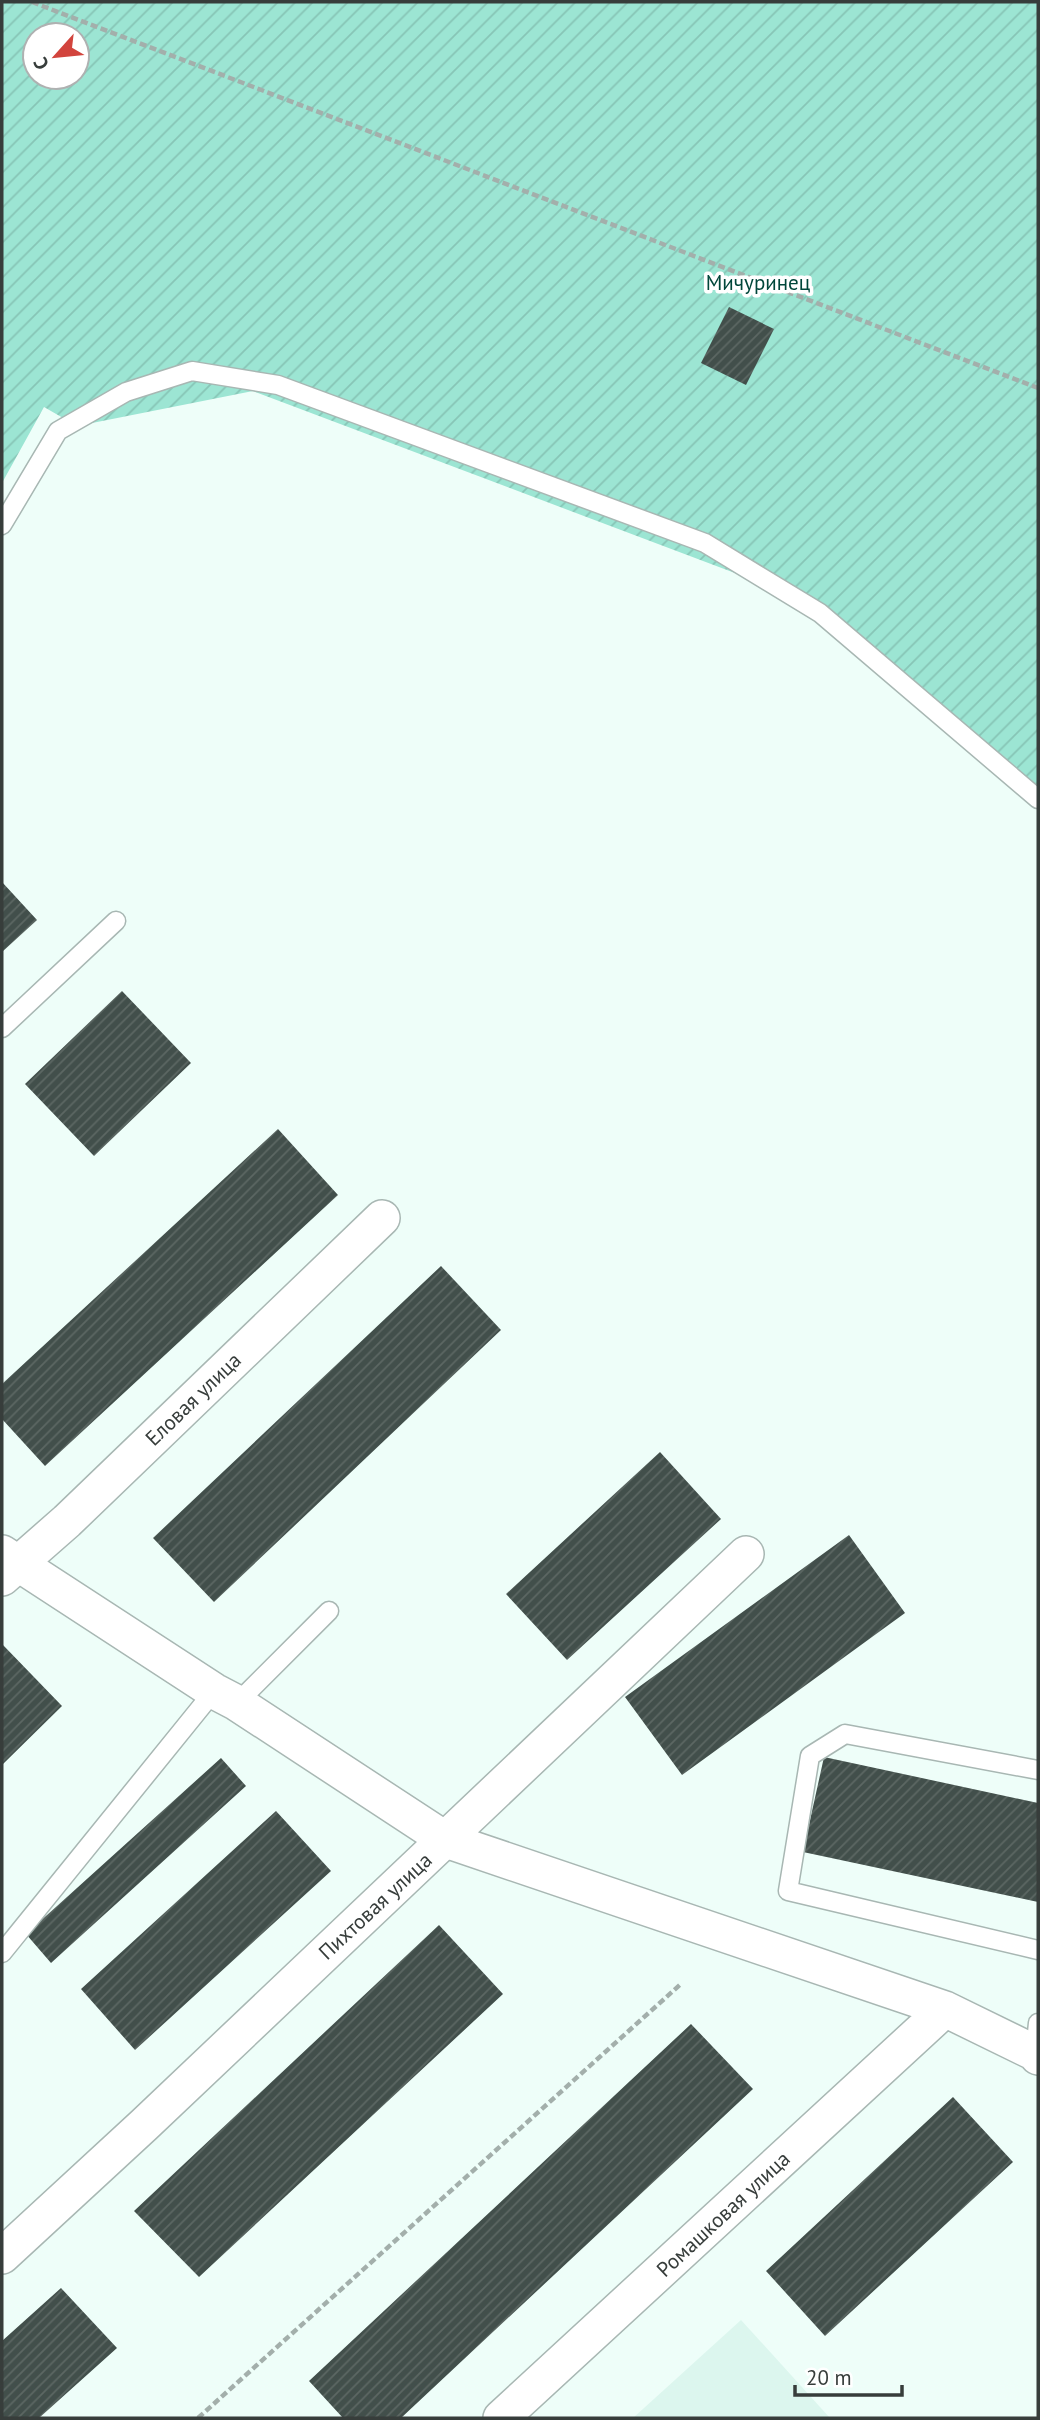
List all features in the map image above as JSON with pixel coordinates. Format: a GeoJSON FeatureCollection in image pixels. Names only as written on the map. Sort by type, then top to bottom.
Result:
{"type":"FeatureCollection","features":[{"type":"Feature","properties":{"kind":"street","name":"Еловая улица"},"geometry":{"type":"LineString","coordinates":[[7,1565],[66,1521],[382,1218]]}},
{"type":"Feature","properties":{"kind":"street","name":"Пихтовая улица"},"geometry":{"type":"LineString","coordinates":[[2,2256],[446,1840],[746,1554]]}},
{"type":"Feature","properties":{"kind":"street"},"geometry":{"type":"LineString","coordinates":[[7,1565],[225,1697],[446,1840],[945,2009],[1037,2044]]}},
{"type":"Feature","properties":{"kind":"street","name":"Ромашковая улица"},"geometry":{"type":"LineString","coordinates":[[501,2418],[945,2009]]}},
{"type":"Feature","properties":{"kind":"lane"},"geometry":{"type":"LineString","coordinates":[[2,525],[58,431],[126,392],[192,371],[278,385],[705,542],[820,612],[1038,799]]}},
{"type":"Feature","properties":{"kind":"lane"},"geometry":{"type":"LineString","coordinates":[[2,1028],[116,921]]}},
{"type":"Feature","properties":{"kind":"lane"},"geometry":{"type":"LineString","coordinates":[[2,1954],[225,1697],[329,1611]]}},
{"type":"Feature","properties":{"kind":"lane"},"geometry":{"type":"LineString","coordinates":[[1038,1770],[845,1734],[810,1756],[788,1891],[1038,1950]]}},
{"type":"Feature","properties":{"kind":"path"},"geometry":{"type":"LineString","coordinates":[[32,2],[1038,388]]}},
{"type":"Feature","properties":{"kind":"path"},"geometry":{"type":"LineString","coordinates":[[198,2418],[682,1983]]}},
{"type":"Feature","properties":{"kind":"shaded area"},"geometry":{"type":"Polygon","coordinates":[[[741,2320],[830,2418],[633,2418],[741,2320]]]}},
{"type":"Feature","properties":{"kind":"green space","name":"Мичуринец"},"geometry":{"type":"Polygon","coordinates":[[[2,2],[1038,2],[1038,808],[793,595],[253,391],[77,426],[44,407],[2,483],[2,2]]]}},
{"type":"Feature","properties":{"kind":"building"},"geometry":{"type":"Polygon","coordinates":[[[729,307],[774,329],[746,385],[701,363],[729,307]]]}},
{"type":"Feature","properties":{"kind":"building"},"geometry":{"type":"Polygon","coordinates":[[[2,882],[37,920],[2,952],[2,882]]]}},
{"type":"Feature","properties":{"kind":"building"},"geometry":{"type":"Polygon","coordinates":[[[122,991],[191,1063],[94,1156],[25,1084],[122,991]]]}},
{"type":"Feature","properties":{"kind":"building"},"geometry":{"type":"Polygon","coordinates":[[[278,1129],[338,1195],[45,1466],[2,1419],[2,1384],[278,1129]]]}},
{"type":"Feature","properties":{"kind":"building"},"geometry":{"type":"Polygon","coordinates":[[[441,1266],[501,1330],[214,1602],[153,1538],[441,1266]]]}},
{"type":"Feature","properties":{"kind":"building"},"geometry":{"type":"Polygon","coordinates":[[[660,1452],[721,1519],[567,1660],[506,1594],[660,1452]]]}},
{"type":"Feature","properties":{"kind":"building"},"geometry":{"type":"Polygon","coordinates":[[[849,1535],[905,1613],[682,1775],[625,1697],[849,1535]]]}},
{"type":"Feature","properties":{"kind":"building"},"geometry":{"type":"Polygon","coordinates":[[[2,1646],[62,1706],[2,1765],[2,1646]]]}},
{"type":"Feature","properties":{"kind":"building"},"geometry":{"type":"Polygon","coordinates":[[[824,1757],[1038,1803],[1038,1902],[803,1852],[824,1757]]]}},
{"type":"Feature","properties":{"kind":"building"},"geometry":{"type":"Polygon","coordinates":[[[221,1758],[246,1786],[51,1963],[26,1934],[221,1758]]]}},
{"type":"Feature","properties":{"kind":"building"},"geometry":{"type":"Polygon","coordinates":[[[276,1811],[331,1871],[135,2050],[81,1989],[276,1811]]]}},
{"type":"Feature","properties":{"kind":"building"},"geometry":{"type":"Polygon","coordinates":[[[439,1925],[503,1994],[199,2277],[134,2211],[439,1925]]]}},
{"type":"Feature","properties":{"kind":"building"},"geometry":{"type":"Polygon","coordinates":[[[691,2024],[753,2089],[401,2418],[343,2418],[309,2381],[691,2024]]]}},
{"type":"Feature","properties":{"kind":"building"},"geometry":{"type":"Polygon","coordinates":[[[953,2097],[1013,2162],[825,2336],[766,2271],[953,2097]]]}},
{"type":"Feature","properties":{"kind":"building"},"geometry":{"type":"Polygon","coordinates":[[[61,2288],[117,2348],[39,2418],[2,2418],[2,2341],[61,2288]]]}}]}
